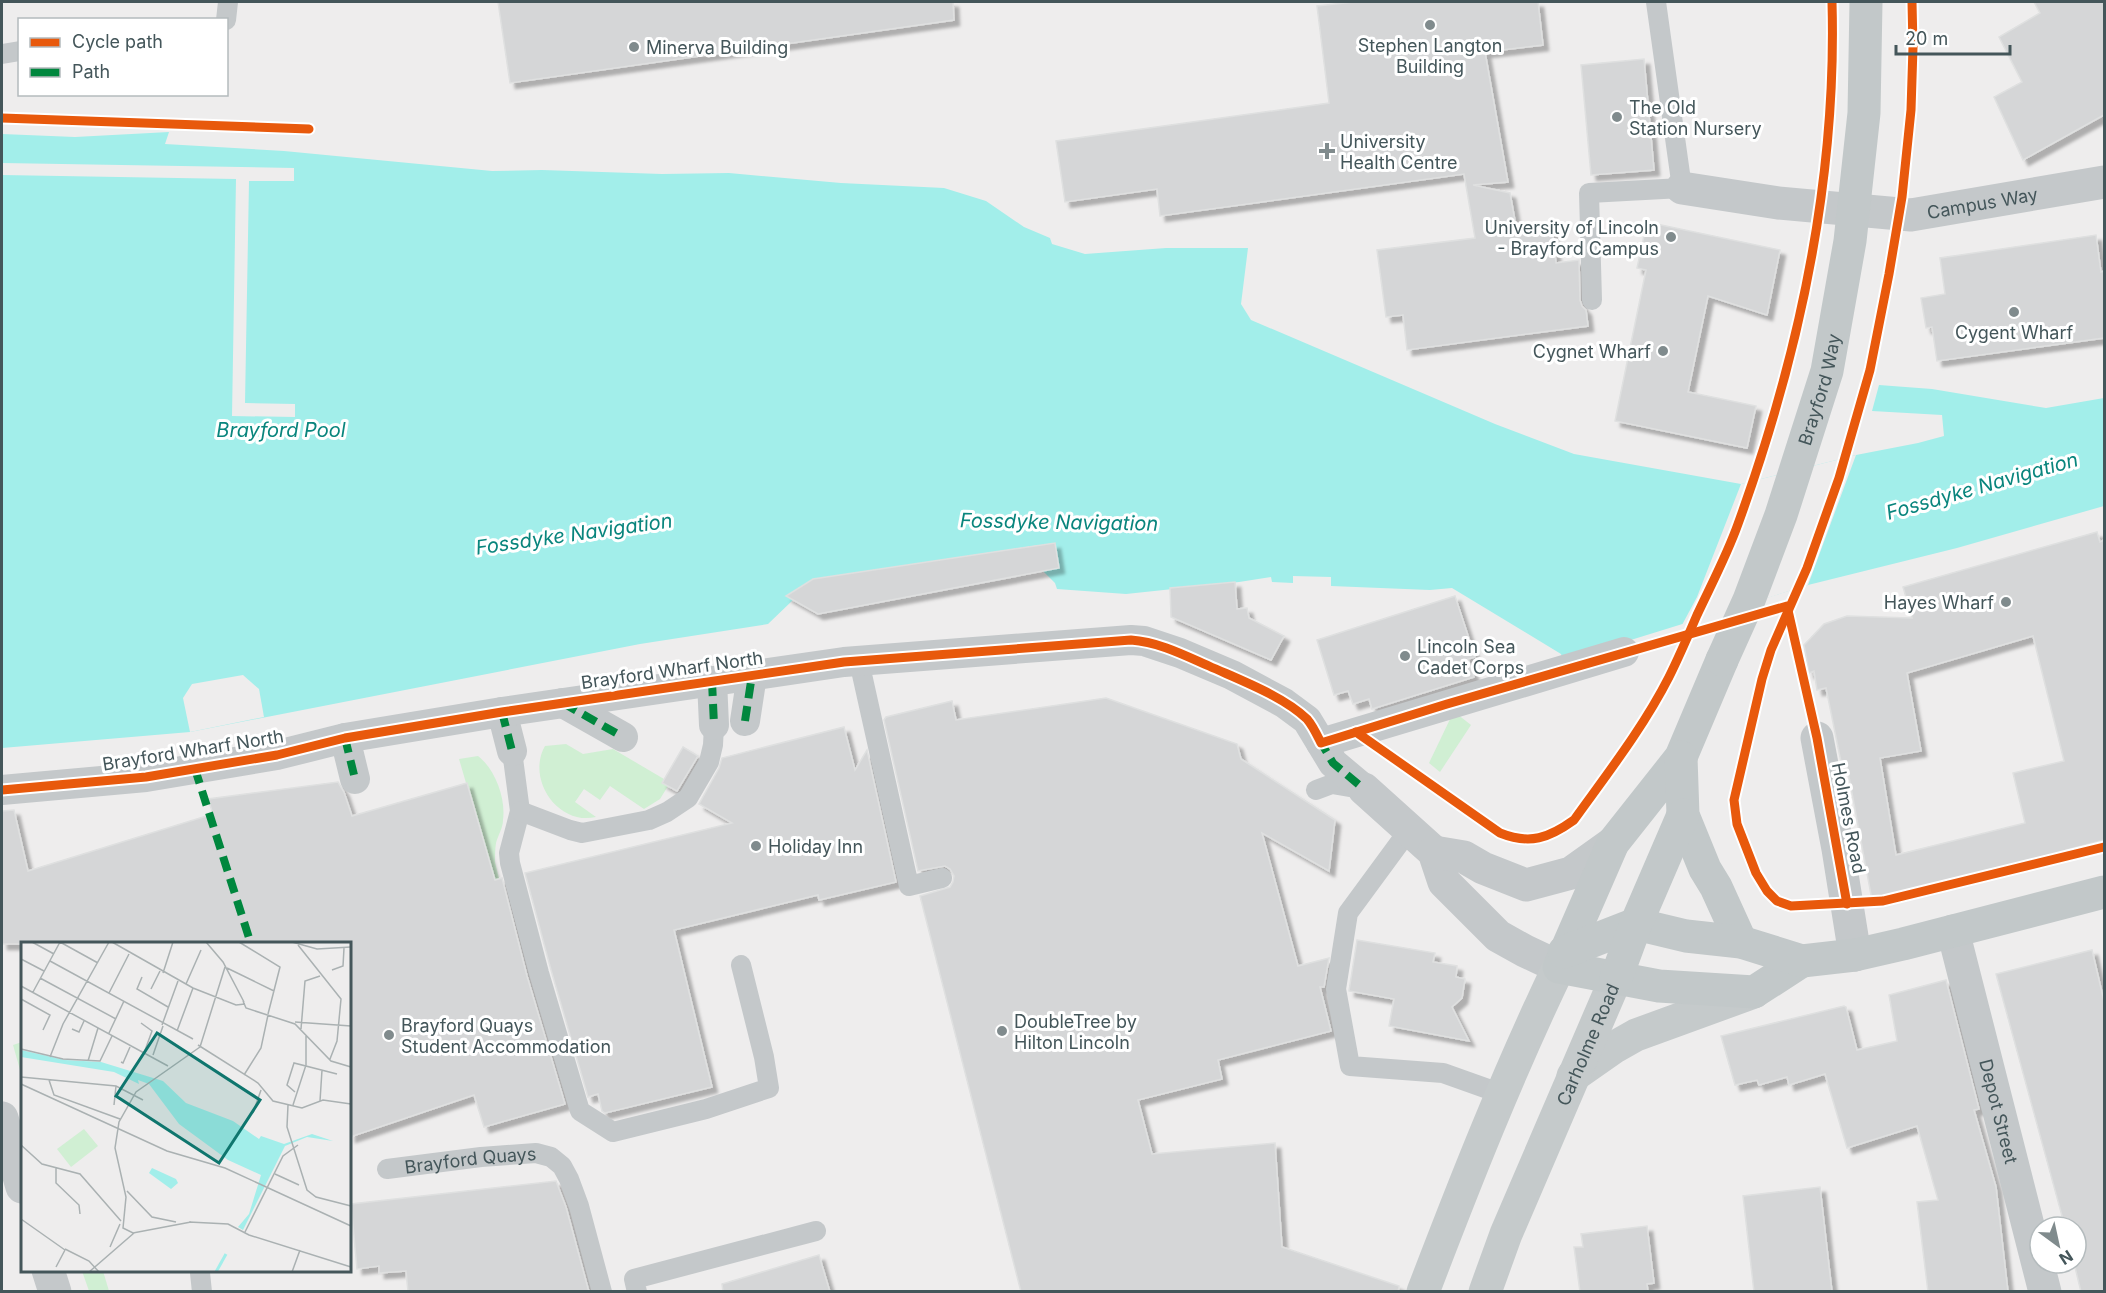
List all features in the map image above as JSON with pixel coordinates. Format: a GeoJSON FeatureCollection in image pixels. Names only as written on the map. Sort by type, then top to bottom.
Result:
{"type":"FeatureCollection","features":[{"type":"Feature","properties":{"kind":"main road","name":"Brayford Way"},"geometry":{"type":"LineString","coordinates":[[1681,757],[1749,600],[1781,515],[1827,371],[1850,241],[1864,113],[1866,2]]}},
{"type":"Feature","properties":{"kind":"main road"},"geometry":{"type":"LineString","coordinates":[[1681,757],[1683,815],[1705,869],[1716,887],[1741,942]]}},
{"type":"Feature","properties":{"kind":"main road"},"geometry":{"type":"LineString","coordinates":[[1422,1292],[1533,1022],[1613,843],[1681,757]]}},
{"type":"Feature","properties":{"kind":"main road"},"geometry":{"type":"LineString","coordinates":[[1561,960],[1616,978],[1636,924],[1683,815]]}},
{"type":"Feature","properties":{"kind":"main road"},"geometry":{"type":"LineString","coordinates":[[1561,960],[1636,924],[1686,936],[1741,942],[1802,961],[1855,955],[2104,895]]}},
{"type":"Feature","properties":{"kind":"main road"},"geometry":{"type":"LineString","coordinates":[[1572,1077],[1612,1048],[1636,1035],[1754,992],[1802,961]]}},
{"type":"Feature","properties":{"kind":"main road","name":"Carholme Road"},"geometry":{"type":"LineString","coordinates":[[1485,1292],[1506,1234],[1616,978],[1670,987],[1754,992]]}},
{"type":"Feature","properties":{"kind":"street","name":"Campus Way"},"geometry":{"type":"LineString","coordinates":[[1682,188],[1778,203],[1911,215],[2103,187]]}},
{"type":"Feature","properties":{"kind":"street","name":"Brayford Wharf North"},"geometry":{"type":"LineString","coordinates":[[2,790],[146,777],[276,755],[345,738],[752,675],[859,661],[1131,640],[1144,641],[1180,652],[1232,675],[1284,702],[1307,720],[1333,763],[1434,852]]}},
{"type":"Feature","properties":{"kind":"street"},"geometry":{"type":"LineString","coordinates":[[1321,743],[1624,652]]}},
{"type":"Feature","properties":{"kind":"street"},"geometry":{"type":"LineString","coordinates":[[746,721],[752,675]]}},
{"type":"Feature","properties":{"kind":"street"},"geometry":{"type":"LineString","coordinates":[[712,681],[714,725]]}},
{"type":"Feature","properties":{"kind":"street"},"geometry":{"type":"LineString","coordinates":[[563,703],[623,737]]}},
{"type":"Feature","properties":{"kind":"street"},"geometry":{"type":"LineString","coordinates":[[502,712],[512,751]]}},
{"type":"Feature","properties":{"kind":"street"},"geometry":{"type":"LineString","coordinates":[[345,738],[355,779]]}},
{"type":"Feature","properties":{"kind":"street","name":"Holmes Road"},"geometry":{"type":"LineString","coordinates":[[1817,738],[1855,955]]}},
{"type":"Feature","properties":{"kind":"street"},"geometry":{"type":"LineString","coordinates":[[1561,960],[1525,951],[1498,936],[1444,882],[1434,852],[1464,857],[1483,868],[1526,885],[1571,873],[1613,843]]}},
{"type":"Feature","properties":{"kind":"street","name":"Depot Street"},"geometry":{"type":"LineString","coordinates":[[1953,931],[2045,1292]]}},
{"type":"Feature","properties":{"kind":"street"},"geometry":{"type":"LineString","coordinates":[[2,1118],[21,1183]]}},
{"type":"Feature","properties":{"kind":"street"},"geometry":{"type":"LineString","coordinates":[[49,1272],[55,1292]]}},
{"type":"Feature","properties":{"kind":"lane"},"geometry":{"type":"LineString","coordinates":[[226,18],[228,2]]}},
{"type":"Feature","properties":{"kind":"lane"},"geometry":{"type":"LineString","coordinates":[[1593,300],[1589,193],[1682,188],[1656,2]]}},
{"type":"Feature","properties":{"kind":"lane"},"geometry":{"type":"LineString","coordinates":[[2,54],[18,51]]}},
{"type":"Feature","properties":{"kind":"lane"},"geometry":{"type":"LineString","coordinates":[[859,661],[909,886],[942,878]]}},
{"type":"Feature","properties":{"kind":"lane"},"geometry":{"type":"LineString","coordinates":[[520,811],[582,833],[649,820],[678,806],[688,798],[709,762],[714,725]]}},
{"type":"Feature","properties":{"kind":"lane"},"geometry":{"type":"LineString","coordinates":[[512,751],[520,811],[509,853],[510,863],[538,973],[580,1111],[613,1132],[706,1110],[769,1088],[764,1057],[741,965]]}},
{"type":"Feature","properties":{"kind":"lane"},"geometry":{"type":"LineString","coordinates":[[1316,790],[1332,784],[1364,789]]}},
{"type":"Feature","properties":{"kind":"lane"},"geometry":{"type":"LineString","coordinates":[[1409,830],[1348,913],[1336,989],[1350,1066],[1443,1073],[1502,1096]]}},
{"type":"Feature","properties":{"kind":"lane","name":"Brayford Quays"},"geometry":{"type":"LineString","coordinates":[[387,1169],[481,1157],[536,1153],[551,1157],[562,1166],[569,1179],[579,1206],[602,1292]]}},
{"type":"Feature","properties":{"kind":"lane"},"geometry":{"type":"LineString","coordinates":[[637,1292],[634,1279],[816,1231]]}},
{"type":"Feature","properties":{"kind":"green space"},"geometry":{"type":"Polygon","coordinates":[[[1457,714],[1471,725],[1440,772],[1429,763],[1452,715],[1457,714]]]}},
{"type":"Feature","properties":{"kind":"green space"},"geometry":{"type":"Polygon","coordinates":[[[566,744],[583,754],[613,749],[664,779],[662,783],[668,786],[660,799],[644,809],[610,786],[600,800],[584,789],[575,802],[596,817],[582,818],[569,814],[549,797],[540,772],[540,759],[545,746],[566,744]]]}},
{"type":"Feature","properties":{"kind":"green space"},"geometry":{"type":"Polygon","coordinates":[[[478,756],[490,768],[503,803],[503,823],[496,843],[495,862],[524,981],[459,759],[478,756]]]}},
{"type":"Feature","properties":{"kind":"green space"},"geometry":{"type":"Polygon","coordinates":[[[21,1042],[21,1073],[13,1045],[21,1042]]]}},
{"type":"Feature","properties":{"kind":"green space"},"geometry":{"type":"Polygon","coordinates":[[[82,1272],[103,1272],[109,1291],[89,1291],[82,1272]]]}},
{"type":"Feature","properties":{"kind":"water","name":"Brayford Pool"},"geometry":{"type":"Polygon","coordinates":[[[169,132],[165,144],[284,151],[492,171],[729,173],[841,183],[944,188],[986,201],[1024,227],[1050,238],[1052,244],[1085,254],[1166,248],[1248,248],[1241,304],[1251,320],[1495,424],[1574,454],[1741,484],[1944,436],[1942,415],[1872,411],[1879,385],[1932,389],[2046,408],[2104,398],[2104,506],[1957,548],[1808,585],[1563,661],[1561,654],[1452,588],[1430,590],[1331,586],[1331,577],[1293,576],[1293,583],[1272,582],[1271,577],[1126,594],[1057,589],[1055,583],[1043,571],[1039,545],[813,579],[798,589],[793,600],[768,624],[640,644],[190,732],[2,748],[2,134],[75,137],[169,132]]]}},
{"type":"Feature","properties":{"kind":"pier"},"geometry":{"type":"Polygon","coordinates":[[[2,163],[294,168],[294,181],[249,181],[245,403],[295,404],[295,417],[232,416],[236,179],[2,175],[2,163]]]}},
{"type":"Feature","properties":{"kind":"pier"},"geometry":{"type":"Polygon","coordinates":[[[1856,455],[1808,585],[1682,625],[1697,597],[1741,484],[1856,455]]]}},
{"type":"Feature","properties":{"kind":"pier"},"geometry":{"type":"Polygon","coordinates":[[[243,675],[259,689],[264,717],[190,732],[183,698],[192,684],[243,675]]]}},
{"type":"Feature","properties":{"kind":"building","name":"Minerva Building"},"geometry":{"type":"Polygon","coordinates":[[[498,2],[953,2],[954,20],[510,83],[498,2]]]}},
{"type":"Feature","properties":{"kind":"building"},"geometry":{"type":"Polygon","coordinates":[[[1354,2],[1538,2],[1543,45],[1485,52],[1508,182],[1473,185],[1510,193],[1517,232],[1552,228],[1556,263],[1579,260],[1580,300],[1586,310],[1588,326],[1407,350],[1403,315],[1386,317],[1377,250],[1475,238],[1464,174],[1160,216],[1157,189],[1065,202],[1056,141],[1329,103],[1317,6],[1354,2]]]}},
{"type":"Feature","properties":{"kind":"building"},"geometry":{"type":"Polygon","coordinates":[[[2034,2],[2104,2],[2104,115],[2023,160],[1994,97],[2022,82],[1999,37],[2040,13],[2034,2]]]}},
{"type":"Feature","properties":{"kind":"building","name":"The Old Station Nursery"},"geometry":{"type":"Polygon","coordinates":[[[1644,59],[1654,170],[1591,175],[1581,65],[1644,59]]]}},
{"type":"Feature","properties":{"kind":"building","name":"Cygnet Wharf"},"geometry":{"type":"Polygon","coordinates":[[[1647,222],[1780,250],[1767,315],[1708,296],[1688,392],[1756,406],[1747,448],[1615,421],[1646,270],[1637,268],[1647,222]]]}},
{"type":"Feature","properties":{"kind":"building","name":"Cygent Wharf"},"geometry":{"type":"Polygon","coordinates":[[[2096,235],[2101,272],[2104,271],[2104,338],[1937,361],[1932,327],[1926,328],[1921,298],[1945,294],[1940,258],[2096,235]]]}},
{"type":"Feature","properties":{"kind":"building"},"geometry":{"type":"Polygon","coordinates":[[[2097,532],[2100,542],[2104,540],[2104,840],[2066,850],[2066,852],[1872,900],[1846,761],[1841,762],[1826,688],[1817,690],[1814,671],[1809,673],[1804,645],[1824,624],[1847,616],[1912,618],[1903,587],[2097,532]],[[2033,636],[1907,673],[1921,751],[1880,758],[1896,855],[2025,823],[2013,773],[2064,761],[2033,636]]]}},
{"type":"Feature","properties":{"kind":"building"},"geometry":{"type":"Polygon","coordinates":[[[1055,543],[1059,568],[818,614],[786,596],[813,579],[1055,543]]]}},
{"type":"Feature","properties":{"kind":"building"},"geometry":{"type":"Polygon","coordinates":[[[1235,582],[1237,609],[1247,608],[1249,618],[1284,636],[1271,660],[1171,617],[1170,588],[1235,582]]]}},
{"type":"Feature","properties":{"kind":"building","name":"Lincoln Sea Cadet Corps"},"geometry":{"type":"Polygon","coordinates":[[[1455,596],[1475,657],[1468,659],[1474,677],[1372,709],[1369,699],[1353,704],[1348,691],[1334,695],[1317,640],[1455,596]]]}},
{"type":"Feature","properties":{"kind":"building"},"geometry":{"type":"Polygon","coordinates":[[[1106,698],[1237,744],[1241,759],[1335,820],[1329,871],[1262,833],[1298,966],[1329,958],[1324,987],[1320,987],[1331,1031],[1218,1060],[1222,1079],[1138,1100],[1152,1154],[1275,1143],[1282,1247],[1399,1286],[1398,1292],[1021,1292],[920,896],[950,887],[954,876],[945,866],[918,871],[884,720],[886,717],[952,701],[956,720],[1106,698]]]}},
{"type":"Feature","properties":{"kind":"building"},"geometry":{"type":"Polygon","coordinates":[[[844,727],[855,770],[867,750],[896,882],[819,900],[818,895],[674,930],[712,1087],[605,1113],[602,1111],[598,1094],[588,1097],[525,873],[732,823],[699,804],[722,758],[844,727]]]}},
{"type":"Feature","properties":{"kind":"building"},"geometry":{"type":"Polygon","coordinates":[[[683,747],[698,756],[677,791],[662,783],[683,747]]]}},
{"type":"Feature","properties":{"kind":"building"},"geometry":{"type":"Polygon","coordinates":[[[338,782],[352,816],[467,783],[495,880],[502,878],[527,976],[565,1104],[484,1127],[474,1095],[351,1137],[351,942],[21,942],[21,944],[2,944],[2,811],[14,810],[28,871],[213,814],[208,799],[338,782]]]}},
{"type":"Feature","properties":{"kind":"building"},"geometry":{"type":"Polygon","coordinates":[[[1357,940],[1435,953],[1433,962],[1457,966],[1456,977],[1465,979],[1462,998],[1452,1007],[1469,1041],[1389,1026],[1394,999],[1349,991],[1357,940]]]}},
{"type":"Feature","properties":{"kind":"building"},"geometry":{"type":"Polygon","coordinates":[[[2092,950],[2104,1001],[2104,1292],[2081,1292],[2077,1275],[2088,1275],[2088,1215],[2062,1215],[1996,974],[2092,950]]]}},
{"type":"Feature","properties":{"kind":"building"},"geometry":{"type":"Polygon","coordinates":[[[1946,980],[1979,1109],[1974,1110],[1996,1187],[2008,1292],[1928,1292],[1917,1202],[1938,1200],[1917,1126],[1847,1148],[1825,1074],[1789,1085],[1787,1077],[1759,1085],[1757,1080],[1735,1085],[1721,1036],[1844,1006],[1857,1050],[1897,1041],[1889,995],[1946,980]]]}},
{"type":"Feature","properties":{"kind":"building"},"geometry":{"type":"Polygon","coordinates":[[[556,1181],[566,1207],[589,1292],[408,1292],[406,1271],[379,1273],[379,1266],[357,1269],[351,1204],[556,1181]]]}},
{"type":"Feature","properties":{"kind":"building"},"geometry":{"type":"Polygon","coordinates":[[[1820,1187],[1832,1292],[1754,1292],[1743,1196],[1820,1187]]]}},
{"type":"Feature","properties":{"kind":"building"},"geometry":{"type":"Polygon","coordinates":[[[1647,1226],[1654,1283],[1647,1284],[1648,1292],[1580,1292],[1574,1247],[1583,1247],[1581,1234],[1647,1226]]]}},
{"type":"Feature","properties":{"kind":"building"},"geometry":{"type":"Polygon","coordinates":[[[819,1255],[830,1292],[723,1292],[722,1284],[819,1255]]]}},
{"type":"Feature","properties":{"kind":"marked path"},"geometry":{"type":"LineString","coordinates":[[745,721],[752,675]]}},
{"type":"Feature","properties":{"kind":"marked path"},"geometry":{"type":"LineString","coordinates":[[712,681],[714,725]]}},
{"type":"Feature","properties":{"kind":"marked path"},"geometry":{"type":"LineString","coordinates":[[563,703],[623,737]]}},
{"type":"Feature","properties":{"kind":"marked path"},"geometry":{"type":"LineString","coordinates":[[502,712],[512,751]]}},
{"type":"Feature","properties":{"kind":"marked path"},"geometry":{"type":"LineString","coordinates":[[345,738],[355,779]]}},
{"type":"Feature","properties":{"kind":"marked path"},"geometry":{"type":"LineString","coordinates":[[1319,739],[1333,763],[1364,789]]}},
{"type":"Feature","properties":{"kind":"marked path"},"geometry":{"type":"LineString","coordinates":[[195,769],[250,942]]}},
{"type":"Feature","properties":{"kind":"cycle path"},"geometry":{"type":"LineString","coordinates":[[1356,732],[1500,833],[1521,839],[1548,835],[1574,820],[1636,733],[1669,677],[1729,547],[1779,398],[1809,268],[1820,201],[1828,135],[1832,68],[1832,2]]}},
{"type":"Feature","properties":{"kind":"cycle path"},"geometry":{"type":"LineString","coordinates":[[1912,2],[1911,110],[1902,197],[1870,370],[1839,478],[1807,568],[1771,650],[1762,679],[1734,800],[1737,824],[1756,873],[1767,891],[1777,901],[1791,906],[1883,901],[2104,847]]}},
{"type":"Feature","properties":{"kind":"cycle path"},"geometry":{"type":"LineString","coordinates":[[2,118],[309,129]]}},
{"type":"Feature","properties":{"kind":"cycle path"},"geometry":{"type":"LineString","coordinates":[[2,790],[146,777],[277,755],[345,738],[502,712],[844,662],[1131,640],[1151,643],[1171,650],[1274,696],[1307,719],[1321,743],[1447,704],[1787,606],[1817,738],[1847,904]]}},
{"type":"Feature","properties":{"kind":"place","name":"Stephen Langton Building"},"geometry":{"type":"Point","coordinates":[1430,25]}},
{"type":"Feature","properties":{"kind":"place","name":"Minerva Building"},"geometry":{"type":"Point","coordinates":[634,47]}},
{"type":"Feature","properties":{"kind":"place","name":"The Old Station Nursery"},"geometry":{"type":"Point","coordinates":[1617,117]}},
{"type":"Feature","properties":{"kind":"place","name":"University Health Centre"},"geometry":{"type":"Point","coordinates":[1327,151]}},
{"type":"Feature","properties":{"kind":"place","name":"University of Lincoln - Brayford Campus"},"geometry":{"type":"Point","coordinates":[1671,237]}},
{"type":"Feature","properties":{"kind":"place","name":"Cygent Wharf"},"geometry":{"type":"Point","coordinates":[2014,312]}},
{"type":"Feature","properties":{"kind":"place","name":"Cygnet Wharf"},"geometry":{"type":"Point","coordinates":[1663,351]}},
{"type":"Feature","properties":{"kind":"place","name":"Hayes Wharf"},"geometry":{"type":"Point","coordinates":[2006,602]}},
{"type":"Feature","properties":{"kind":"place","name":"Lincoln Sea Cadet Corps"},"geometry":{"type":"Point","coordinates":[1405,656]}},
{"type":"Feature","properties":{"kind":"place","name":"Holiday Inn"},"geometry":{"type":"Point","coordinates":[756,846]}},
{"type":"Feature","properties":{"kind":"place","name":"DoubleTree by Hilton Lincoln"},"geometry":{"type":"Point","coordinates":[1002,1031]}},
{"type":"Feature","properties":{"kind":"place","name":"Brayford Quays Student Accommodation"},"geometry":{"type":"Point","coordinates":[389,1035]}},
{"type":"Feature","properties":{"kind":"water label","name":"Fossdyke Navigation"},"geometry":{"type":"Point","coordinates":[1982,486]}},
{"type":"Feature","properties":{"kind":"water label","name":"Fossdyke Navigation"},"geometry":{"type":"Point","coordinates":[1059,522]}},
{"type":"Feature","properties":{"kind":"water label","name":"Fossdyke Navigation"},"geometry":{"type":"Point","coordinates":[574,534]}}]}
